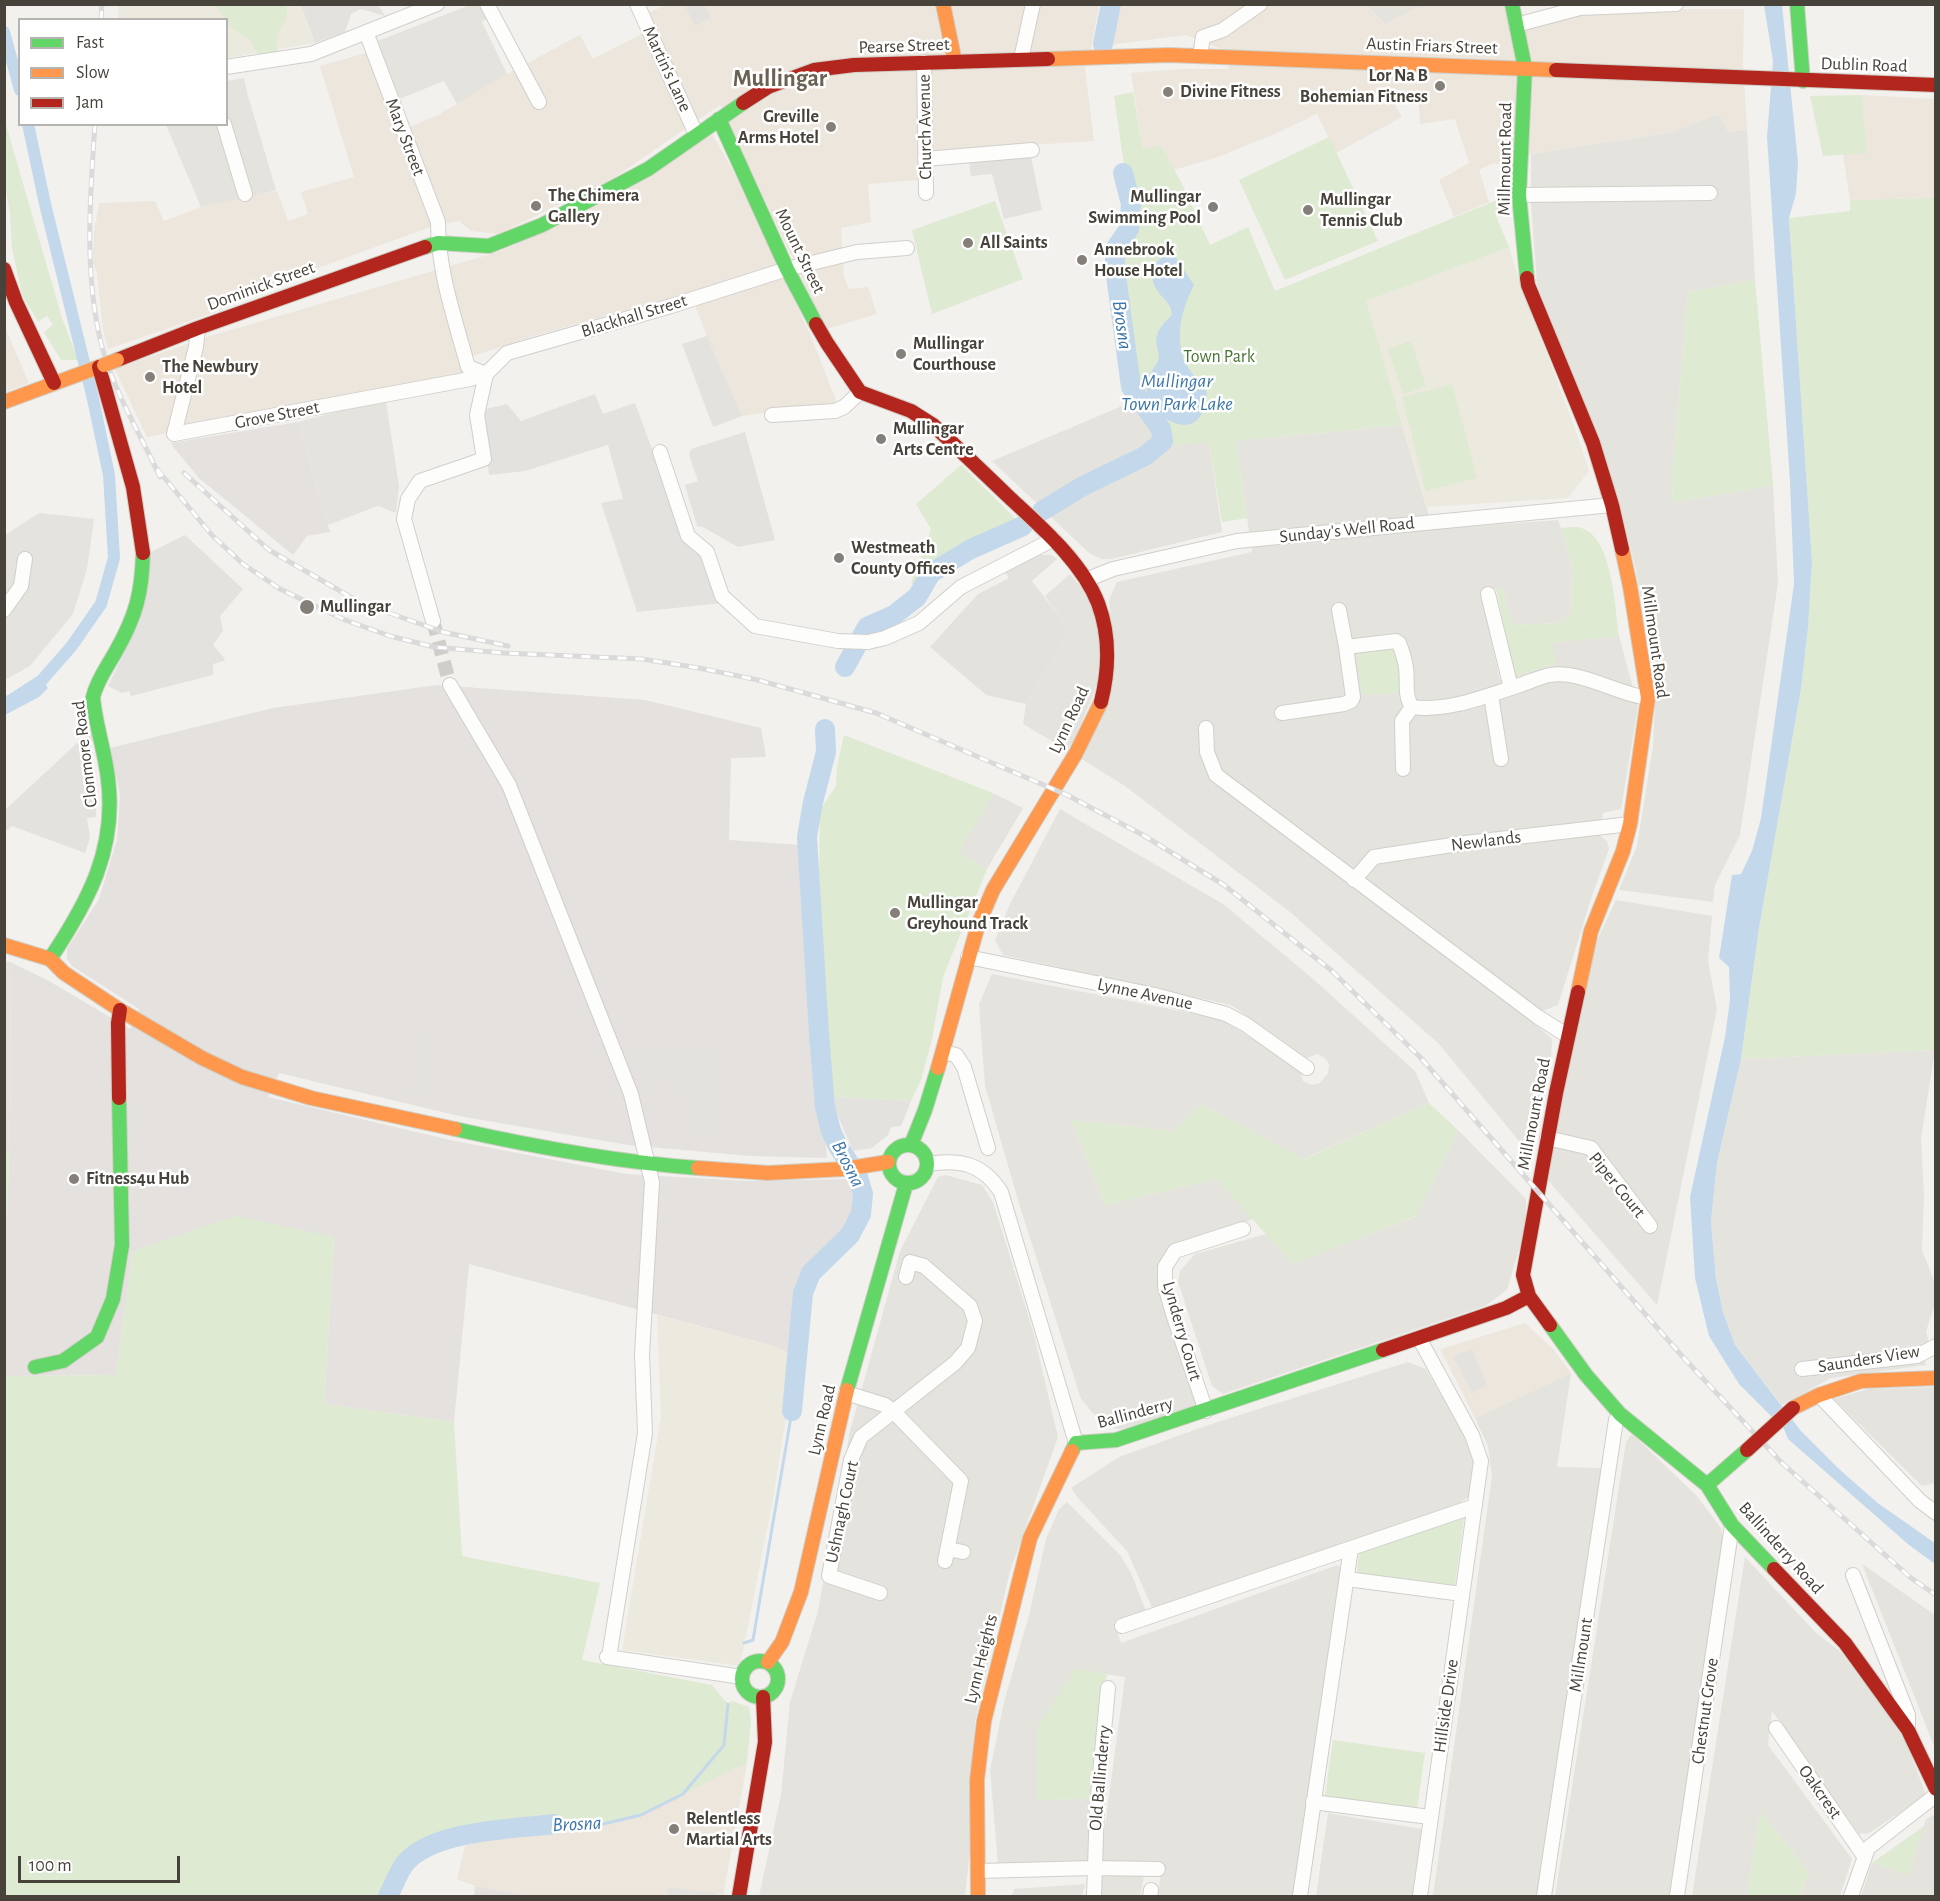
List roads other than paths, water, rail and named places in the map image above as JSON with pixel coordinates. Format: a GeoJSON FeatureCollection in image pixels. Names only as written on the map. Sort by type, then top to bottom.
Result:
{"type":"FeatureCollection","features":[{"type":"Feature","properties":{"kind":"street"},"geometry":{"type":"LineString","coordinates":[[228,67],[311,54],[328,49],[437,4]]}},
{"type":"Feature","properties":{"kind":"street"},"geometry":{"type":"LineString","coordinates":[[487,4],[538,102]]}},
{"type":"Feature","properties":{"kind":"street","name":"Martin's Lane"},"geometry":{"type":"LineString","coordinates":[[637,4],[696,134]]}},
{"type":"Feature","properties":{"kind":"street"},"geometry":{"type":"LineString","coordinates":[[943,4],[955,62]]}},
{"type":"Feature","properties":{"kind":"street"},"geometry":{"type":"LineString","coordinates":[[1021,59],[1033,4]]}},
{"type":"Feature","properties":{"kind":"street"},"geometry":{"type":"LineString","coordinates":[[1200,56],[1203,37],[1223,30],[1260,4]]}},
{"type":"Feature","properties":{"kind":"street","name":"Millmount Road"},"geometry":{"type":"LineString","coordinates":[[1512,4],[1525,68],[1520,195],[1528,285],[1593,443],[1612,505],[1628,574],[1648,698],[1630,824],[1623,851],[1591,931],[1547,1138],[1523,1275],[1529,1296]]}},
{"type":"Feature","properties":{"kind":"street"},"geometry":{"type":"LineString","coordinates":[[1516,25],[1580,8],[1676,4]]}},
{"type":"Feature","properties":{"kind":"street"},"geometry":{"type":"LineString","coordinates":[[1797,4],[1797,81]]}},
{"type":"Feature","properties":{"kind":"street","name":"Mary Street"},"geometry":{"type":"LineString","coordinates":[[366,32],[438,222],[442,273],[468,367],[486,374]]}},
{"type":"Feature","properties":{"kind":"street","name":"Pearse Street"},"geometry":{"type":"LineString","coordinates":[[438,243],[489,246],[542,225],[648,169],[696,134],[768,87],[814,70],[854,65],[1103,56]]}},
{"type":"Feature","properties":{"kind":"street","name":"Austin Friars Street"},"geometry":{"type":"LineString","coordinates":[[1103,56],[1200,56],[1525,68],[1759,80]]}},
{"type":"Feature","properties":{"kind":"street","name":"Church Avenue"},"geometry":{"type":"LineString","coordinates":[[924,62],[926,192]]}},
{"type":"Feature","properties":{"kind":"street","name":"Dublin Road"},"geometry":{"type":"LineString","coordinates":[[1759,80],[1935,86]]}},
{"type":"Feature","properties":{"kind":"street","name":"Mount Street"},"geometry":{"type":"LineString","coordinates":[[719,119],[787,268],[826,343],[860,392]]}},
{"type":"Feature","properties":{"kind":"street"},"geometry":{"type":"LineString","coordinates":[[225,126],[245,194]]}},
{"type":"Feature","properties":{"kind":"street"},"geometry":{"type":"LineString","coordinates":[[925,159],[1032,150]]}},
{"type":"Feature","properties":{"kind":"street"},"geometry":{"type":"LineString","coordinates":[[1520,195],[1710,193]]}},
{"type":"Feature","properties":{"kind":"street","name":"Dominick Street"},"geometry":{"type":"LineString","coordinates":[[54,383],[198,328],[438,243]]}},
{"type":"Feature","properties":{"kind":"street","name":"Blackhall Street"},"geometry":{"type":"LineString","coordinates":[[486,374],[507,353],[661,309],[787,268],[857,252],[907,248]]}},
{"type":"Feature","properties":{"kind":"street"},"geometry":{"type":"LineString","coordinates":[[4,269],[16,302],[54,383],[4,402]]}},
{"type":"Feature","properties":{"kind":"street","name":"Grove Street"},"geometry":{"type":"LineString","coordinates":[[198,328],[196,347],[174,434],[470,379],[486,374]]}},
{"type":"Feature","properties":{"kind":"street","name":"Clonmore Road"},"geometry":{"type":"LineString","coordinates":[[50,959],[82,909],[101,867],[109,837],[109,781],[93,695],[119,648],[138,605],[143,574],[143,538],[105,365]]}},
{"type":"Feature","properties":{"kind":"street"},"geometry":{"type":"LineString","coordinates":[[433,621],[404,519],[408,499],[420,482],[484,459],[477,415],[486,374]]}},
{"type":"Feature","properties":{"kind":"street"},"geometry":{"type":"LineString","coordinates":[[772,415],[835,411],[860,392]]}},
{"type":"Feature","properties":{"kind":"street","name":"Lynn Road"},"geometry":{"type":"LineString","coordinates":[[860,392],[911,411],[933,425],[1054,539],[1086,580],[1098,603],[1105,631],[1107,652],[1107,675],[1101,702],[1076,753],[993,891],[978,925],[943,1052],[925,1110],[911,1145]]}},
{"type":"Feature","properties":{"kind":"street"},"geometry":{"type":"LineString","coordinates":[[660,452],[688,536],[707,552],[723,596],[755,626],[838,641],[868,642],[885,638],[920,622],[961,586],[1054,539]]}},
{"type":"Feature","properties":{"kind":"street","name":"Sunday's Well Road"},"geometry":{"type":"LineString","coordinates":[[1086,580],[1113,569],[1237,541],[1612,505]]}},
{"type":"Feature","properties":{"kind":"street"},"geometry":{"type":"LineString","coordinates":[[4,610],[21,586],[25,559]]}},
{"type":"Feature","properties":{"kind":"street"},"geometry":{"type":"LineString","coordinates":[[1488,594],[1510,688]]}},
{"type":"Feature","properties":{"kind":"street"},"geometry":{"type":"LineString","coordinates":[[1282,713],[1352,701],[1339,610]]}},
{"type":"Feature","properties":{"kind":"street"},"geometry":{"type":"LineString","coordinates":[[1346,647],[1396,641],[1399,643],[1406,666],[1408,702],[1412,707],[1455,705],[1551,675],[1583,678],[1632,696],[1648,698]]}},
{"type":"Feature","properties":{"kind":"street"},"geometry":{"type":"LineString","coordinates":[[450,685],[509,785],[630,1094],[652,1182],[642,1354],[645,1433],[608,1657],[742,1677]]}},
{"type":"Feature","properties":{"kind":"street"},"geometry":{"type":"LineString","coordinates":[[1491,695],[1501,759]]}},
{"type":"Feature","properties":{"kind":"street"},"geometry":{"type":"LineString","coordinates":[[1403,769],[1402,721],[1412,707]]}},
{"type":"Feature","properties":{"kind":"street"},"geometry":{"type":"LineString","coordinates":[[1206,728],[1208,752],[1216,776],[1538,1017],[1568,1036]]}},
{"type":"Feature","properties":{"kind":"street","name":"Newlands"},"geometry":{"type":"LineString","coordinates":[[1353,880],[1374,857],[1465,843],[1630,824]]}},
{"type":"Feature","properties":{"kind":"street"},"geometry":{"type":"LineString","coordinates":[[4,945],[50,959],[64,973],[120,1010],[202,1058],[242,1077],[311,1098],[513,1142],[649,1164],[768,1173],[844,1169],[888,1162]]}},
{"type":"Feature","properties":{"kind":"street","name":"Lynne Avenue"},"geometry":{"type":"LineString","coordinates":[[968,957],[1155,995],[1226,1014],[1245,1024],[1308,1068]]}},
{"type":"Feature","properties":{"kind":"street"},"geometry":{"type":"LineString","coordinates":[[35,1367],[63,1361],[97,1337],[113,1299],[122,1245],[118,1023],[120,1010]]}},
{"type":"Feature","properties":{"kind":"street"},"geometry":{"type":"LineString","coordinates":[[943,1052],[956,1055],[964,1067],[981,1141]]}},
{"type":"Feature","properties":{"kind":"street","name":"Piper Court"},"geometry":{"type":"LineString","coordinates":[[1547,1138],[1591,1149],[1650,1226]]}},
{"type":"Feature","properties":{"kind":"street"},"geometry":{"type":"LineString","coordinates":[[911,1145],[923,1152],[927,1164],[923,1176],[906,1184],[895,1179],[888,1162],[899,1147],[911,1145]]}},
{"type":"Feature","properties":{"kind":"street","name":"Ballinderry"},"geometry":{"type":"LineString","coordinates":[[927,1164],[955,1162],[976,1167],[991,1177],[1001,1192],[1076,1443],[1116,1440],[1206,1411],[1506,1308],[1529,1296]]}},
{"type":"Feature","properties":{"kind":"street","name":"Lynn Road"},"geometry":{"type":"LineString","coordinates":[[768,1662],[782,1642],[801,1592],[846,1393],[906,1184]]}},
{"type":"Feature","properties":{"kind":"street","name":"Lynderry Court"},"geometry":{"type":"LineString","coordinates":[[1206,1411],[1165,1286],[1165,1267],[1175,1251],[1243,1229]]}},
{"type":"Feature","properties":{"kind":"street","name":"Ushnagh Court"},"geometry":{"type":"LineString","coordinates":[[880,1593],[829,1576],[850,1460],[861,1437],[956,1363],[968,1348],[975,1321],[970,1306],[924,1266],[910,1262],[906,1277]]}},
{"type":"Feature","properties":{"kind":"street","name":"Ballinderry Road"},"geometry":{"type":"LineString","coordinates":[[1529,1296],[1586,1375],[1620,1414],[1707,1485],[1732,1525],[1845,1643],[1908,1730],[1935,1789]]}},
{"type":"Feature","properties":{"kind":"street","name":"Hillside Drive"},"geometry":{"type":"LineString","coordinates":[[1419,1338],[1472,1434],[1481,1461],[1420,1896]]}},
{"type":"Feature","properties":{"kind":"street","name":"Saunders View"},"geometry":{"type":"LineString","coordinates":[[1802,1369],[1917,1356],[1935,1347]]}},
{"type":"Feature","properties":{"kind":"street"},"geometry":{"type":"LineString","coordinates":[[1707,1485],[1792,1408],[1819,1395],[1861,1381],[1935,1378]]}},
{"type":"Feature","properties":{"kind":"street"},"geometry":{"type":"LineString","coordinates":[[846,1393],[885,1405],[893,1411],[961,1481],[947,1555],[963,1552]]}},
{"type":"Feature","properties":{"kind":"street"},"geometry":{"type":"LineString","coordinates":[[1819,1395],[1920,1501],[1935,1513]]}},
{"type":"Feature","properties":{"kind":"street","name":"Millmount"},"geometry":{"type":"LineString","coordinates":[[1544,1896],[1616,1420],[1620,1414]]}},
{"type":"Feature","properties":{"kind":"street","name":"Lynn Heights"},"geometry":{"type":"LineString","coordinates":[[978,1896],[977,1779],[984,1721],[1030,1538],[1076,1443]]}},
{"type":"Feature","properties":{"kind":"street"},"geometry":{"type":"LineString","coordinates":[[1122,1626],[1475,1506]]}},
{"type":"Feature","properties":{"kind":"street","name":"Chestnut Grove"},"geometry":{"type":"LineString","coordinates":[[1677,1896],[1732,1525]]}},
{"type":"Feature","properties":{"kind":"street"},"geometry":{"type":"LineString","coordinates":[[1300,1896],[1352,1548]]}},
{"type":"Feature","properties":{"kind":"street"},"geometry":{"type":"LineString","coordinates":[[1853,1575],[1908,1715],[1908,1730]]}},
{"type":"Feature","properties":{"kind":"street"},"geometry":{"type":"LineString","coordinates":[[1347,1579],[1462,1594]]}},
{"type":"Feature","properties":{"kind":"street"},"geometry":{"type":"LineString","coordinates":[[758,1660],[768,1662],[776,1670],[777,1687],[772,1693],[763,1697],[754,1696],[743,1686],[742,1677],[749,1664],[758,1660]]}},
{"type":"Feature","properties":{"kind":"street","name":"Old Ballinderry"},"geometry":{"type":"LineString","coordinates":[[1094,1896],[1100,1775],[1108,1688]]}},
{"type":"Feature","properties":{"kind":"street"},"geometry":{"type":"LineString","coordinates":[[739,1896],[765,1742],[763,1697]]}},
{"type":"Feature","properties":{"kind":"street","name":"Oakcrest"},"geometry":{"type":"LineString","coordinates":[[1776,1728],[1864,1856]]}},
{"type":"Feature","properties":{"kind":"street"},"geometry":{"type":"LineString","coordinates":[[1851,1896],[1868,1848],[1935,1795]]}},
{"type":"Feature","properties":{"kind":"street"},"geometry":{"type":"LineString","coordinates":[[1313,1802],[1430,1817]]}},
{"type":"Feature","properties":{"kind":"street"},"geometry":{"type":"LineString","coordinates":[[979,1871],[1158,1869]]}},
{"type":"Feature","properties":{"kind":"water"},"geometry":{"type":"Polygon","coordinates":[[[1764,5],[1782,5],[1798,162],[1796,194],[1789,218],[1812,562],[1801,689],[1759,928],[1741,1059],[1717,1163],[1711,1222],[1716,1279],[1723,1312],[1735,1345],[1801,1431],[1840,1470],[1879,1504],[1935,1543],[1935,1564],[1909,1545],[1788,1439],[1784,1429],[1739,1384],[1709,1336],[1695,1278],[1690,1197],[1725,1037],[1730,1000],[1729,967],[1719,958],[1732,875],[1741,874],[1752,851],[1761,818],[1794,584],[1790,481],[1767,137],[1773,61],[1764,5]]]}},
{"type":"Feature","properties":{"kind":"water","name":"Mullingar Town Park Lake"},"geometry":{"type":"Polygon","coordinates":[[[1169,255],[1175,256],[1194,285],[1183,313],[1180,343],[1187,366],[1207,393],[1203,412],[1195,422],[1184,425],[1173,422],[1162,415],[1153,405],[1148,393],[1147,381],[1159,358],[1156,342],[1158,333],[1172,315],[1168,304],[1154,285],[1152,274],[1155,264],[1169,255]]]}},
{"type":"Feature","properties":{"kind":"water"},"geometry":{"type":"Polygon","coordinates":[[[39,676],[48,688],[39,697],[5,715],[5,697],[39,676]]]}},
{"type":"Feature","properties":{"kind":"waterway","name":"Brosna"},"geometry":{"type":"LineString","coordinates":[[1103,44],[1111,4]]}},
{"type":"Feature","properties":{"kind":"waterway"},"geometry":{"type":"LineString","coordinates":[[4,32],[18,83]]}},
{"type":"Feature","properties":{"kind":"waterway"},"geometry":{"type":"LineString","coordinates":[[4,705],[42,680],[71,647],[101,604],[114,558],[109,475],[28,126]]}},
{"type":"Feature","properties":{"kind":"waterway","name":"Brosna"},"geometry":{"type":"LineString","coordinates":[[1042,511],[1083,486],[1145,456],[1163,441],[1161,429],[1131,387],[1115,268],[1115,249],[1129,229],[1131,204],[1123,173]]}},
{"type":"Feature","properties":{"kind":"waterway","name":"Brosna"},"geometry":{"type":"LineString","coordinates":[[845,667],[867,627],[894,615],[917,597],[931,573],[971,549],[1023,526]]}},
{"type":"Feature","properties":{"kind":"waterway","name":"Brosna"},"geometry":{"type":"LineString","coordinates":[[792,1411],[803,1293],[811,1273],[850,1235],[861,1214],[863,1194],[858,1177],[831,1131],[825,1107],[819,1034],[807,837],[826,752],[825,729]]}},
{"type":"Feature","properties":{"kind":"waterway","name":"Brosna"},"geometry":{"type":"LineString","coordinates":[[744,1643],[753,1640],[792,1411]]}},
{"type":"Feature","properties":{"kind":"waterway","name":"Brosna"},"geometry":{"type":"LineString","coordinates":[[555,1824],[599,1825],[641,1815],[683,1794],[724,1745],[728,1704]]}},
{"type":"Feature","properties":{"kind":"waterway","name":"Brosna"},"geometry":{"type":"LineString","coordinates":[[388,1896],[405,1863],[421,1850],[438,1842],[477,1833],[555,1824]]}},
{"type":"Feature","properties":{"kind":"tunnel"},"geometry":{"type":"LineString","coordinates":[[433,621],[450,685]]}},
{"type":"Feature","properties":{"kind":"railway"},"geometry":{"type":"LineString","coordinates":[[101,18],[102,4]]}},
{"type":"Feature","properties":{"kind":"railway"},"geometry":{"type":"LineString","coordinates":[[95,126],[91,179],[90,262],[101,343],[112,378],[160,477]]}},
{"type":"Feature","properties":{"kind":"railway"},"geometry":{"type":"LineString","coordinates":[[157,469],[211,534],[243,564],[280,589],[345,620],[390,636],[434,647],[503,653],[642,659],[699,668],[758,680],[876,713],[1067,795],[1143,835],[1224,885],[1332,971],[1420,1057],[1682,1356],[1782,1463],[1911,1578],[1936,1595]]}},
{"type":"Feature","properties":{"kind":"railway"},"geometry":{"type":"LineString","coordinates":[[184,473],[269,550],[361,603],[443,632],[508,646]]}},
{"type":"Feature","properties":{"kind":"place","name":"Lor Na B Bohemian Fitness"},"geometry":{"type":"Point","coordinates":[1440,86]}},
{"type":"Feature","properties":{"kind":"place","name":"Divine Fitness"},"geometry":{"type":"Point","coordinates":[1168,92]}},
{"type":"Feature","properties":{"kind":"place","name":"Greville Arms Hotel"},"geometry":{"type":"Point","coordinates":[831,127]}},
{"type":"Feature","properties":{"kind":"place","name":"The Chimera Gallery"},"geometry":{"type":"Point","coordinates":[536,206]}},
{"type":"Feature","properties":{"kind":"place","name":"Mullingar Swimming Pool"},"geometry":{"type":"Point","coordinates":[1213,207]}},
{"type":"Feature","properties":{"kind":"place","name":"Mullingar Tennis Club"},"geometry":{"type":"Point","coordinates":[1308,210]}},
{"type":"Feature","properties":{"kind":"place","name":"All Saints"},"geometry":{"type":"Point","coordinates":[968,243]}},
{"type":"Feature","properties":{"kind":"place","name":"Annebrook House Hotel"},"geometry":{"type":"Point","coordinates":[1082,260]}},
{"type":"Feature","properties":{"kind":"place","name":"Mullingar Courthouse"},"geometry":{"type":"Point","coordinates":[901,354]}},
{"type":"Feature","properties":{"kind":"place","name":"The Newbury Hotel"},"geometry":{"type":"Point","coordinates":[150,377]}},
{"type":"Feature","properties":{"kind":"place","name":"Mullingar Arts Centre"},"geometry":{"type":"Point","coordinates":[881,439]}},
{"type":"Feature","properties":{"kind":"place","name":"Westmeath County Offices"},"geometry":{"type":"Point","coordinates":[839,558]}},
{"type":"Feature","properties":{"kind":"place","name":"Mullingar"},"geometry":{"type":"Point","coordinates":[307,607]}},
{"type":"Feature","properties":{"kind":"place","name":"Mullingar Greyhound Track"},"geometry":{"type":"Point","coordinates":[895,913]}},
{"type":"Feature","properties":{"kind":"place","name":"Fitness4u Hub"},"geometry":{"type":"Point","coordinates":[74,1179]}},
{"type":"Feature","properties":{"kind":"place","name":"Relentless Martial Arts"},"geometry":{"type":"Point","coordinates":[674,1829]}},
{"type":"Feature","properties":{"kind":"district","name":"Mullingar"},"geometry":{"type":"Point","coordinates":[780,79]}},
{"type":"Feature","properties":{"kind":"park label","name":"Town Park"},"geometry":{"type":"Point","coordinates":[1219,357]}}]}
